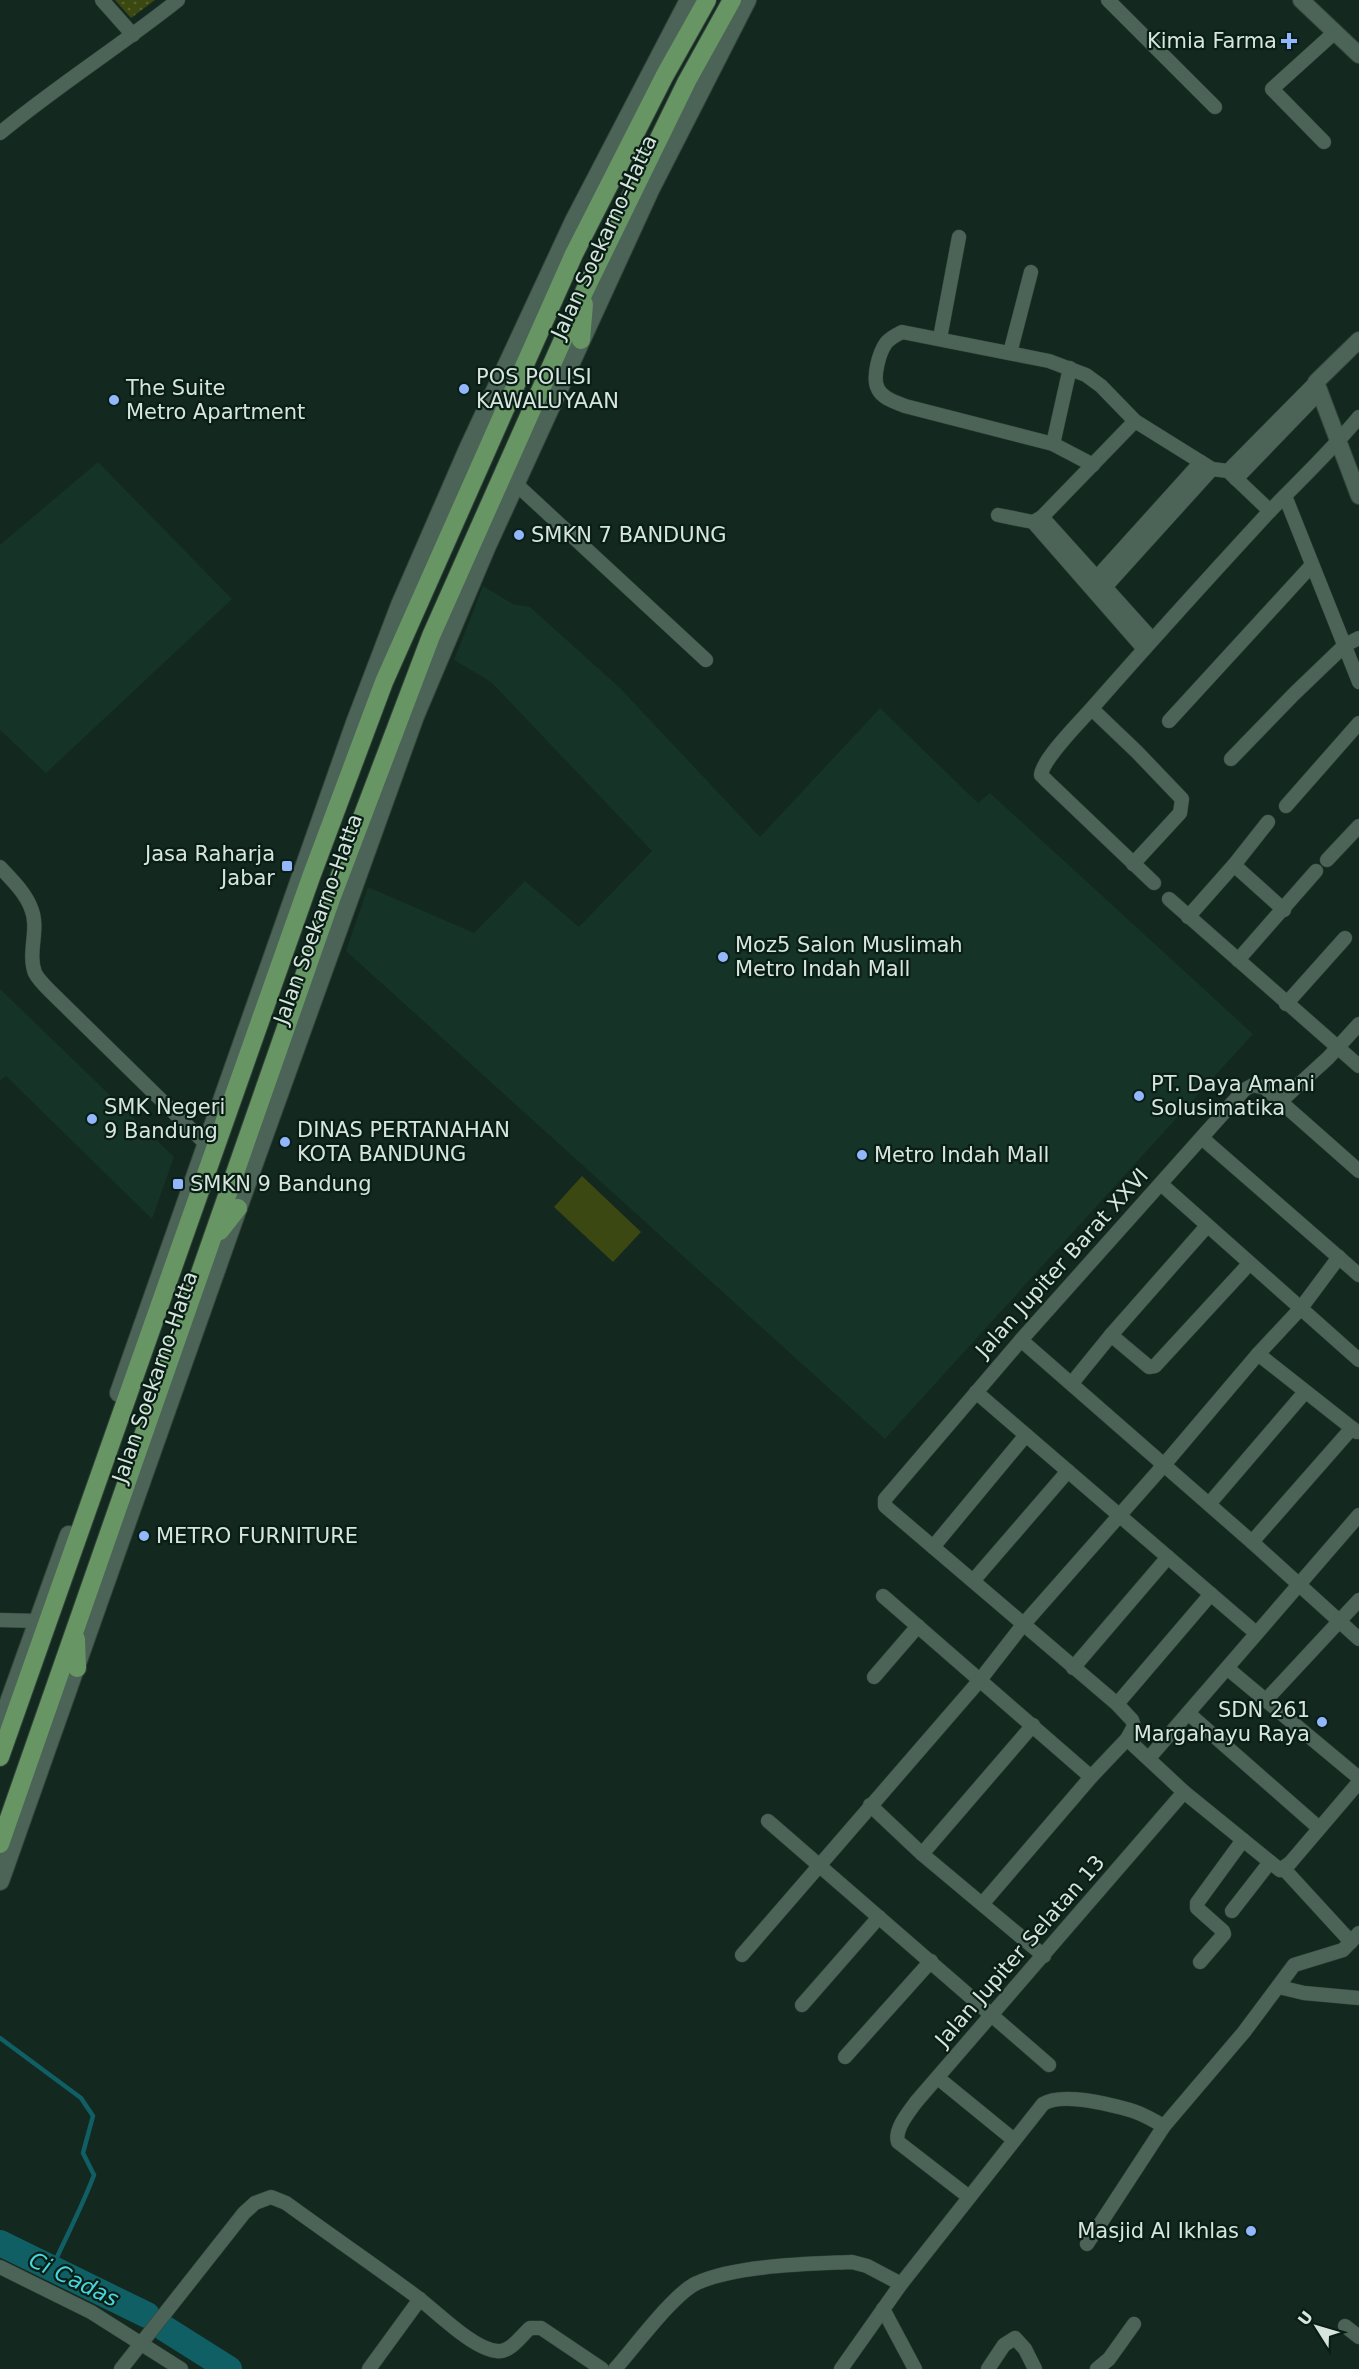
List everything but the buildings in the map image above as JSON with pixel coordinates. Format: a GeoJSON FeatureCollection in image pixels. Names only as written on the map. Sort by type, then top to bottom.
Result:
{"type":"FeatureCollection","features":[{"type":"Feature","properties":{"kind":"highway","name":"Jalan Soekarno-Hatta"},"geometry":{"type":"LineString","coordinates":[[0,1757],[329,829],[397,651],[574,255],[665,75],[676,39],[707,0]]}},
{"type":"Feature","properties":{"kind":"highway","name":"Jalan Soekarno-Hatta"},"geometry":{"type":"LineString","coordinates":[[0,1844],[331,899],[431,636],[585,290],[687,81],[732,0]]}},
{"type":"Feature","properties":{"kind":"highway"},"geometry":{"type":"LineString","coordinates":[[676,39],[689,53],[701,54]]}},
{"type":"Feature","properties":{"kind":"highway"},"geometry":{"type":"LineString","coordinates":[[665,75],[677,75],[687,81]]}},
{"type":"Feature","properties":{"kind":"highway"},"geometry":{"type":"LineString","coordinates":[[550,273],[574,255]]}},
{"type":"Feature","properties":{"kind":"highway"},"geometry":{"type":"LineString","coordinates":[[581,340],[585,290]]}},
{"type":"Feature","properties":{"kind":"highway"},"geometry":{"type":"LineString","coordinates":[[307,860],[329,829]]}},
{"type":"Feature","properties":{"kind":"highway"},"geometry":{"type":"LineString","coordinates":[[208,1246],[238,1208]]}},
{"type":"Feature","properties":{"kind":"highway"},"geometry":{"type":"LineString","coordinates":[[131,1360],[132,1380]]}},
{"type":"Feature","properties":{"kind":"highway"},"geometry":{"type":"LineString","coordinates":[[75,1628],[77,1668]]}},
{"type":"Feature","properties":{"kind":"main road","name":"Jalan Soekarno-Hatta"},"geometry":{"type":"LineString","coordinates":[[0,1727],[367,691],[400,605],[468,449],[600,167],[676,39],[689,0]]}},
{"type":"Feature","properties":{"kind":"main road","name":"Jalan Soekarno-Hatta"},"geometry":{"type":"LineString","coordinates":[[0,1881],[415,716],[486,548],[654,180],[747,0]]}},
{"type":"Feature","properties":{"kind":"street"},"geometry":{"type":"LineString","coordinates":[[102,0],[133,35]]}},
{"type":"Feature","properties":{"kind":"street"},"geometry":{"type":"LineString","coordinates":[[0,134],[30,109],[178,0]]}},
{"type":"Feature","properties":{"kind":"street"},"geometry":{"type":"LineString","coordinates":[[1108,0],[1215,107]]}},
{"type":"Feature","properties":{"kind":"street"},"geometry":{"type":"LineString","coordinates":[[1301,0],[1359,55]]}},
{"type":"Feature","properties":{"kind":"street"},"geometry":{"type":"LineString","coordinates":[[1324,142],[1272,90],[1335,32]]}},
{"type":"Feature","properties":{"kind":"street"},"geometry":{"type":"LineString","coordinates":[[940,338],[959,237]]}},
{"type":"Feature","properties":{"kind":"street"},"geometry":{"type":"LineString","coordinates":[[1010,353],[1031,272]]}},
{"type":"Feature","properties":{"kind":"street"},"geometry":{"type":"LineString","coordinates":[[1093,465],[1053,444],[905,406],[887,398],[879,390],[875,381],[881,352],[892,337],[902,332],[940,338],[1070,368],[1086,375],[1101,386],[1135,421],[1206,465],[1232,475],[1270,511]]}},
{"type":"Feature","properties":{"kind":"street"},"geometry":{"type":"LineString","coordinates":[[1232,475],[1318,388],[1359,340]]}},
{"type":"Feature","properties":{"kind":"street"},"geometry":{"type":"LineString","coordinates":[[1318,388],[1359,355]]}},
{"type":"Feature","properties":{"kind":"street"},"geometry":{"type":"LineString","coordinates":[[1053,444],[1070,368]]}},
{"type":"Feature","properties":{"kind":"street"},"geometry":{"type":"LineString","coordinates":[[1318,388],[1359,496]]}},
{"type":"Feature","properties":{"kind":"street"},"geometry":{"type":"LineString","coordinates":[[1154,883],[1041,775],[1042,770],[1062,741],[1148,644],[1270,511],[1338,443],[1359,417]]}},
{"type":"Feature","properties":{"kind":"street"},"geometry":{"type":"LineString","coordinates":[[1037,520],[1135,421]]}},
{"type":"Feature","properties":{"kind":"street"},"geometry":{"type":"LineString","coordinates":[[1098,586],[1206,465]]}},
{"type":"Feature","properties":{"kind":"street"},"geometry":{"type":"LineString","coordinates":[[516,484],[706,660]]}},
{"type":"Feature","properties":{"kind":"street"},"geometry":{"type":"LineString","coordinates":[[1285,496],[1359,682]]}},
{"type":"Feature","properties":{"kind":"street"},"geometry":{"type":"LineString","coordinates":[[998,515],[1037,520],[1148,644]]}},
{"type":"Feature","properties":{"kind":"street"},"geometry":{"type":"LineString","coordinates":[[1169,721],[1312,565]]}},
{"type":"Feature","properties":{"kind":"street"},"geometry":{"type":"LineString","coordinates":[[1231,759],[1345,645],[1359,638]]}},
{"type":"Feature","properties":{"kind":"street"},"geometry":{"type":"LineString","coordinates":[[1092,709],[1182,799],[1180,813],[1133,864]]}},
{"type":"Feature","properties":{"kind":"street"},"geometry":{"type":"LineString","coordinates":[[1286,806],[1359,723]]}},
{"type":"Feature","properties":{"kind":"street"},"geometry":{"type":"LineString","coordinates":[[1188,917],[1234,865],[1266,824]]}},
{"type":"Feature","properties":{"kind":"street"},"geometry":{"type":"LineString","coordinates":[[1327,860],[1359,826]]}},
{"type":"Feature","properties":{"kind":"street"},"geometry":{"type":"LineString","coordinates":[[1234,865],[1284,910]]}},
{"type":"Feature","properties":{"kind":"street"},"geometry":{"type":"LineString","coordinates":[[0,867],[16,884],[32,908],[35,928],[32,953],[35,974],[206,1144]]}},
{"type":"Feature","properties":{"kind":"street"},"geometry":{"type":"LineString","coordinates":[[1238,960],[1317,871]]}},
{"type":"Feature","properties":{"kind":"street"},"geometry":{"type":"LineString","coordinates":[[1169,899],[1359,1066]]}},
{"type":"Feature","properties":{"kind":"street"},"geometry":{"type":"LineString","coordinates":[[1286,1004],[1345,938]]}},
{"type":"Feature","properties":{"kind":"street"},"geometry":{"type":"LineString","coordinates":[[1359,1024],[1337,1049],[1281,1101],[1359,1171]]}},
{"type":"Feature","properties":{"kind":"street","name":"Jalan Jupiter Barat XXVI"},"geometry":{"type":"LineString","coordinates":[[933,1547],[885,1506],[885,1499],[1021,1340],[1244,1090],[1253,1085],[1265,1088],[1281,1101]]}},
{"type":"Feature","properties":{"kind":"street"},"geometry":{"type":"LineString","coordinates":[[1202,1138],[1359,1275]]}},
{"type":"Feature","properties":{"kind":"street"},"geometry":{"type":"LineString","coordinates":[[1161,1184],[1359,1360]]}},
{"type":"Feature","properties":{"kind":"street"},"geometry":{"type":"LineString","coordinates":[[1071,1383],[1207,1226]]}},
{"type":"Feature","properties":{"kind":"street"},"geometry":{"type":"LineString","coordinates":[[742,1954],[980,1680],[1022,1626],[1258,1354],[1301,1308],[1339,1257]]}},
{"type":"Feature","properties":{"kind":"street"},"geometry":{"type":"LineString","coordinates":[[1111,1335],[1149,1367],[1155,1366],[1249,1264]]}},
{"type":"Feature","properties":{"kind":"street"},"geometry":{"type":"LineString","coordinates":[[1021,1340],[1359,1639]]}},
{"type":"Feature","properties":{"kind":"street"},"geometry":{"type":"LineString","coordinates":[[1252,1542],[1355,1431],[1258,1354]]}},
{"type":"Feature","properties":{"kind":"street"},"geometry":{"type":"LineString","coordinates":[[976,1392],[1256,1633]]}},
{"type":"Feature","properties":{"kind":"street"},"geometry":{"type":"LineString","coordinates":[[1209,1504],[1305,1392]]}},
{"type":"Feature","properties":{"kind":"street"},"geometry":{"type":"LineString","coordinates":[[983,1903],[1091,1778],[1128,1739],[1134,1726],[1132,1720],[1117,1704],[1022,1626],[933,1547],[1026,1435]]}},
{"type":"Feature","properties":{"kind":"street"},"geometry":{"type":"LineString","coordinates":[[973,1581],[1068,1471]]}},
{"type":"Feature","properties":{"kind":"street"},"geometry":{"type":"LineString","coordinates":[[1149,1758],[1359,1515]]}},
{"type":"Feature","properties":{"kind":"street"},"geometry":{"type":"LineString","coordinates":[[1073,1668],[1168,1557]]}},
{"type":"Feature","properties":{"kind":"street"},"geometry":{"type":"LineString","coordinates":[[1117,1704],[1211,1594]]}},
{"type":"Feature","properties":{"kind":"street"},"geometry":{"type":"LineString","coordinates":[[883,1596],[1091,1778]]}},
{"type":"Feature","properties":{"kind":"street"},"geometry":{"type":"LineString","coordinates":[[1266,1700],[1359,1600]]}},
{"type":"Feature","properties":{"kind":"street"},"geometry":{"type":"LineString","coordinates":[[0,1620],[38,1621]]}},
{"type":"Feature","properties":{"kind":"street"},"geometry":{"type":"LineString","coordinates":[[874,1677],[918,1626]]}},
{"type":"Feature","properties":{"kind":"street"},"geometry":{"type":"LineString","coordinates":[[1227,1668],[1359,1780],[1284,1869]]}},
{"type":"Feature","properties":{"kind":"street"},"geometry":{"type":"LineString","coordinates":[[1188,1713],[1319,1828]]}},
{"type":"Feature","properties":{"kind":"street"},"geometry":{"type":"LineString","coordinates":[[922,1854],[1033,1725]]}},
{"type":"Feature","properties":{"kind":"street"},"geometry":{"type":"LineString","coordinates":[[1087,2244],[1164,2126],[1244,2032],[1294,1965],[1343,1950],[1355,1937],[1284,1869],[1280,1870],[1184,1792],[1128,1739]]}},
{"type":"Feature","properties":{"kind":"street","name":"Jalan Jupiter Selatan 13"},"geometry":{"type":"LineString","coordinates":[[969,2196],[898,2142],[897,2137],[901,2124],[916,2102],[1184,1792]]}},
{"type":"Feature","properties":{"kind":"street"},"geometry":{"type":"LineString","coordinates":[[870,1805],[922,1854],[1044,1956]]}},
{"type":"Feature","properties":{"kind":"street"},"geometry":{"type":"LineString","coordinates":[[768,1821],[1049,2065]]}},
{"type":"Feature","properties":{"kind":"street"},"geometry":{"type":"LineString","coordinates":[[1200,1962],[1224,1934],[1197,1908],[1197,1903],[1243,1840]]}},
{"type":"Feature","properties":{"kind":"street"},"geometry":{"type":"LineString","coordinates":[[1232,1911],[1270,1862]]}},
{"type":"Feature","properties":{"kind":"street"},"geometry":{"type":"LineString","coordinates":[[802,2005],[879,1917]]}},
{"type":"Feature","properties":{"kind":"street"},"geometry":{"type":"LineString","coordinates":[[845,2056],[931,1962]]}},
{"type":"Feature","properties":{"kind":"street"},"geometry":{"type":"LineString","coordinates":[[1279,1987],[1304,1993],[1359,1998]]}},
{"type":"Feature","properties":{"kind":"street"},"geometry":{"type":"LineString","coordinates":[[938,2078],[1014,2140]]}},
{"type":"Feature","properties":{"kind":"street"},"geometry":{"type":"LineString","coordinates":[[841,2369],[901,2284],[1042,2104],[1050,2099],[1066,2098],[1132,2110],[1164,2126]]}},
{"type":"Feature","properties":{"kind":"street"},"geometry":{"type":"LineString","coordinates":[[121,2369],[244,2213],[255,2203],[271,2197],[286,2203],[420,2299],[465,2336],[486,2347],[498,2352],[508,2349],[530,2328],[541,2328],[602,2369]]}},
{"type":"Feature","properties":{"kind":"street"},"geometry":{"type":"LineString","coordinates":[[615,2369],[678,2298],[696,2283],[741,2270],[852,2262],[867,2266],[901,2284]]}},
{"type":"Feature","properties":{"kind":"street"},"geometry":{"type":"LineString","coordinates":[[0,2267],[144,2338],[181,2369]]}},
{"type":"Feature","properties":{"kind":"street"},"geometry":{"type":"LineString","coordinates":[[369,2369],[420,2299]]}},
{"type":"Feature","properties":{"kind":"street"},"geometry":{"type":"LineString","coordinates":[[883,2309],[915,2369]]}},
{"type":"Feature","properties":{"kind":"street"},"geometry":{"type":"LineString","coordinates":[[1097,2369],[1109,2359],[1134,2324]]}},
{"type":"Feature","properties":{"kind":"street"},"geometry":{"type":"LineString","coordinates":[[1345,2326],[1359,2337]]}},
{"type":"Feature","properties":{"kind":"street"},"geometry":{"type":"LineString","coordinates":[[987,2369],[1004,2345],[1015,2338],[1025,2349],[1035,2369]]}},
{"type":"Feature","properties":{"kind":"shaded area"},"geometry":{"type":"Polygon","coordinates":[[[98,462],[232,599],[46,773],[0,730],[0,545],[98,462]]]}},
{"type":"Feature","properties":{"kind":"shaded area"},"geometry":{"type":"Polygon","coordinates":[[[483,586],[513,604],[530,607],[620,688],[760,837],[880,708],[978,803],[990,793],[1253,1034],[885,1439],[346,951],[368,887],[474,933],[525,881],[579,927],[652,851],[491,682],[454,660],[483,586]]]}},
{"type":"Feature","properties":{"kind":"shaded area","name":"SMK Negeri 9 Bandung"},"geometry":{"type":"Polygon","coordinates":[[[0,989],[174,1157],[152,1219],[6,1076],[0,1081],[0,989]]]}},
{"type":"Feature","properties":{"kind":"green space"},"geometry":{"type":"Polygon","coordinates":[[[115,0],[155,0],[131,18],[115,0]]]}},
{"type":"Feature","properties":{"kind":"green space"},"geometry":{"type":"Polygon","coordinates":[[[582,1176],[641,1232],[613,1262],[554,1207],[582,1176]]]}},
{"type":"Feature","properties":{"kind":"waterway"},"geometry":{"type":"LineString","coordinates":[[0,2038],[81,2098],[93,2116],[83,2153],[94,2175],[52,2268]]}},
{"type":"Feature","properties":{"kind":"waterway","name":"Ci Cadas"},"geometry":{"type":"LineString","coordinates":[[0,2243],[147,2315]]}},
{"type":"Feature","properties":{"kind":"waterway","name":"Ci Cadas"},"geometry":{"type":"LineString","coordinates":[[164,2328],[229,2369]]}},
{"type":"Feature","properties":{"kind":"place","name":"Kimia Farma"},"geometry":{"type":"Point","coordinates":[1289,41]}},
{"type":"Feature","properties":{"kind":"place","name":"POS POLISI KAWALUYAAN"},"geometry":{"type":"Point","coordinates":[464,389]}},
{"type":"Feature","properties":{"kind":"place","name":"The Suite Metro Apartment"},"geometry":{"type":"Point","coordinates":[114,400]}},
{"type":"Feature","properties":{"kind":"place","name":"SMKN 7 BANDUNG"},"geometry":{"type":"Point","coordinates":[519,535]}},
{"type":"Feature","properties":{"kind":"place","name":"Jasa Raharja Jabar"},"geometry":{"type":"Point","coordinates":[287,866]}},
{"type":"Feature","properties":{"kind":"place","name":"Moz5 Salon Muslimah Metro Indah Mall"},"geometry":{"type":"Point","coordinates":[723,957]}},
{"type":"Feature","properties":{"kind":"place","name":"PT. Daya Amani Solusimatika"},"geometry":{"type":"Point","coordinates":[1139,1096]}},
{"type":"Feature","properties":{"kind":"place","name":"SMK Negeri 9 Bandung"},"geometry":{"type":"Point","coordinates":[92,1119]}},
{"type":"Feature","properties":{"kind":"place","name":"DINAS PERTANAHAN KOTA BANDUNG"},"geometry":{"type":"Point","coordinates":[285,1142]}},
{"type":"Feature","properties":{"kind":"place","name":"Metro Indah Mall"},"geometry":{"type":"Point","coordinates":[862,1155]}},
{"type":"Feature","properties":{"kind":"place","name":"SMKN 9 Bandung"},"geometry":{"type":"Point","coordinates":[178,1184]}},
{"type":"Feature","properties":{"kind":"place","name":"METRO FURNITURE"},"geometry":{"type":"Point","coordinates":[144,1536]}},
{"type":"Feature","properties":{"kind":"place","name":"SDN 261 Margahayu Raya"},"geometry":{"type":"Point","coordinates":[1322,1722]}},
{"type":"Feature","properties":{"kind":"place","name":"Masjid Al Ikhlas"},"geometry":{"type":"Point","coordinates":[1251,2231]}}]}
